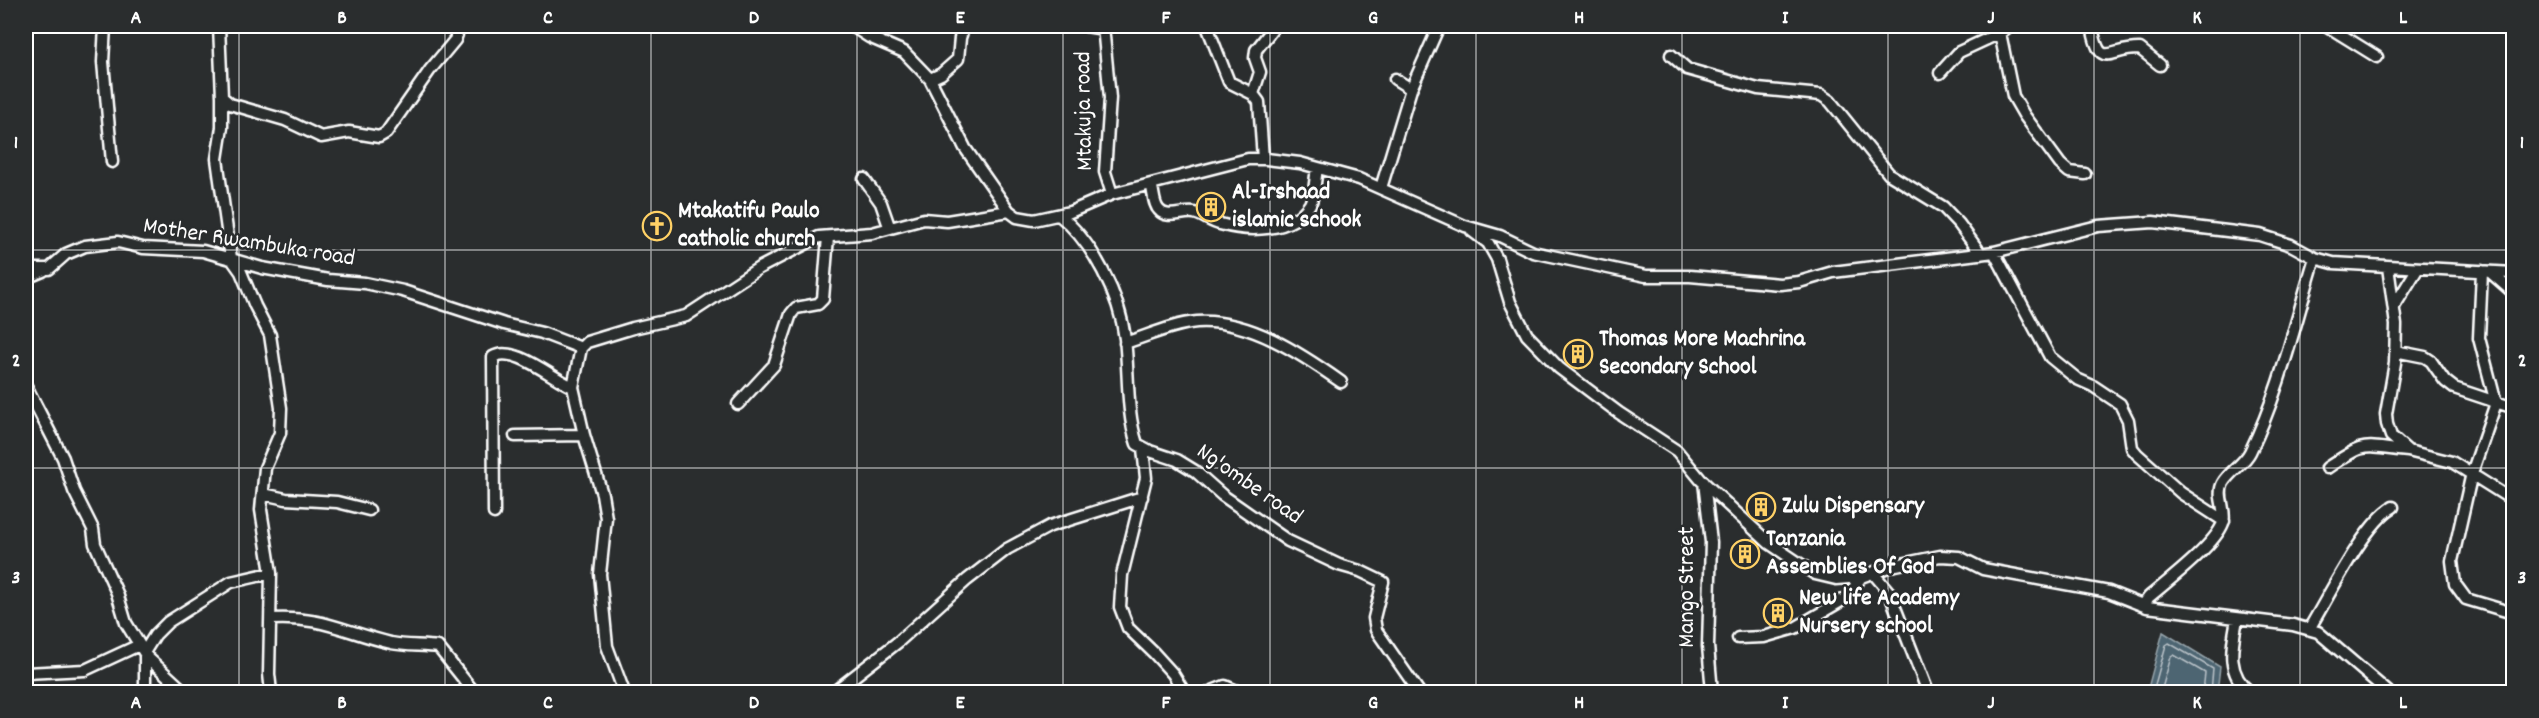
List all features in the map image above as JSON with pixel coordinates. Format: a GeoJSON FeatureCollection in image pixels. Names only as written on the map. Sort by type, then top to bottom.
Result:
{"type":"FeatureCollection","features":[{"type":"Feature","properties":{"kind":"street"},"geometry":{"type":"LineString","coordinates":[[105,26],[103,62],[112,162]]}},
{"type":"Feature","properties":{"kind":"street"},"geometry":{"type":"LineString","coordinates":[[219,26],[222,127],[217,159],[231,258],[241,272],[270,335],[282,408],[280,433],[265,468],[261,510],[271,573],[269,674],[271,693]]}},
{"type":"Feature","properties":{"kind":"street"},"geometry":{"type":"LineString","coordinates":[[222,97],[230,104],[285,120],[321,137],[349,132],[379,137],[386,133],[430,70],[455,40],[460,26]]}},
{"type":"Feature","properties":{"kind":"street"},"geometry":{"type":"LineString","coordinates":[[852,26],[904,52],[930,79],[964,148],[1009,211],[1017,217],[1035,220],[1059,215],[1112,194],[1248,159],[1263,159],[1300,163],[1359,179],[1465,226],[1500,236],[1533,252],[1634,274],[1690,276],[1780,284],[1799,282],[1833,272],[1994,252],[2098,226],[2153,222],[2260,235],[2291,245],[2315,258],[2355,266],[2514,273]]}},
{"type":"Feature","properties":{"kind":"street"},"geometry":{"type":"LineString","coordinates":[[930,79],[941,74],[958,59],[964,26]]}},
{"type":"Feature","properties":{"kind":"street"},"geometry":{"type":"LineString","coordinates":[[1086,26],[1103,27]]}},
{"type":"Feature","properties":{"kind":"street"},"geometry":{"type":"LineString","coordinates":[[1207,26],[1229,82],[1253,94],[1259,102],[1263,159]]}},
{"type":"Feature","properties":{"kind":"street"},"geometry":{"type":"LineString","coordinates":[[1253,94],[1260,72],[1255,58],[1256,50],[1275,26]]}},
{"type":"Feature","properties":{"kind":"street"},"geometry":{"type":"LineString","coordinates":[[1381,188],[1411,89],[1439,26]]}},
{"type":"Feature","properties":{"kind":"street"},"geometry":{"type":"LineString","coordinates":[[1940,74],[1959,52],[2000,33],[2009,26]]}},
{"type":"Feature","properties":{"kind":"street"},"geometry":{"type":"LineString","coordinates":[[2092,26],[2096,46],[2101,53],[2107,55],[2140,49],[2160,65]]}},
{"type":"Feature","properties":{"kind":"street"},"geometry":{"type":"LineString","coordinates":[[2327,26],[2377,57]]}},
{"type":"Feature","properties":{"kind":"street","name":"Mtakuja road"},"geometry":{"type":"LineString","coordinates":[[1103,27],[1110,98],[1104,172],[1112,194]]}},
{"type":"Feature","properties":{"kind":"street"},"geometry":{"type":"LineString","coordinates":[[2000,33],[2008,78],[2018,106],[2060,164],[2069,172],[2085,174]]}},
{"type":"Feature","properties":{"kind":"street"},"geometry":{"type":"LineString","coordinates":[[1671,55],[1687,69],[1758,89],[1821,95],[1830,101],[1889,174],[1942,207],[1959,224],[1981,254]]}},
{"type":"Feature","properties":{"kind":"street"},"geometry":{"type":"LineString","coordinates":[[1395,79],[1411,89]]}},
{"type":"Feature","properties":{"kind":"street"},"geometry":{"type":"LineString","coordinates":[[1151,184],[1157,208],[1161,212],[1170,215],[1192,213],[1218,224],[1261,230],[1288,221],[1299,215],[1311,203],[1317,168]]}},
{"type":"Feature","properties":{"kind":"street"},"geometry":{"type":"LineString","coordinates":[[864,178],[880,203],[889,226]]}},
{"type":"Feature","properties":{"kind":"street"},"geometry":{"type":"LineString","coordinates":[[624,693],[607,646],[600,574],[606,518],[602,494],[584,435],[573,387],[581,348],[587,342],[633,328],[686,316],[759,268],[810,241],[872,233],[889,226],[924,219],[947,221],[1009,211]]}},
{"type":"Feature","properties":{"kind":"street"},"geometry":{"type":"LineString","coordinates":[[1059,215],[1082,238],[1109,283],[1121,319],[1125,343],[1134,435],[1137,444],[1143,448],[1146,478],[1122,575],[1120,606],[1128,628],[1155,653],[1173,674],[1184,693]]}},
{"type":"Feature","properties":{"kind":"street"},"geometry":{"type":"LineString","coordinates":[[1465,226],[1488,243],[1497,260],[1514,311],[1527,335],[1559,368],[1677,451],[1704,482],[1768,543],[1815,574],[1836,579],[1861,577],[1940,556],[1959,557],[1983,569],[2109,592],[2143,605],[2293,625],[2318,632],[2388,693]]}},
{"type":"Feature","properties":{"kind":"street"},"geometry":{"type":"LineString","coordinates":[[738,404],[774,365],[791,314],[796,308],[818,304],[823,299],[828,237]]}},
{"type":"Feature","properties":{"kind":"street","name":"Mother Rwambuka road"},"geometry":{"type":"LineString","coordinates":[[26,278],[49,269],[66,254],[84,246],[118,242],[142,248],[203,251],[262,268],[403,291],[504,324],[542,333],[581,348]]}},
{"type":"Feature","properties":{"kind":"street"},"geometry":{"type":"LineString","coordinates":[[1994,252],[2050,357],[2077,379],[2120,404],[2128,420],[2132,448],[2137,454],[2195,504],[2224,521]]}},
{"type":"Feature","properties":{"kind":"street"},"geometry":{"type":"LineString","coordinates":[[2143,605],[2211,540],[2224,521],[2221,488],[2231,472],[2249,455],[2258,435],[2294,335],[2315,258]]}},
{"type":"Feature","properties":{"kind":"street"},"geometry":{"type":"LineString","coordinates":[[2388,267],[2394,305],[2396,351],[2387,404],[2387,424],[2391,436],[2408,451]]}},
{"type":"Feature","properties":{"kind":"street"},"geometry":{"type":"LineString","coordinates":[[2394,305],[2418,268]]}},
{"type":"Feature","properties":{"kind":"street"},"geometry":{"type":"LineString","coordinates":[[26,269],[49,269]]}},
{"type":"Feature","properties":{"kind":"street"},"geometry":{"type":"LineString","coordinates":[[2486,271],[2514,293]]}},
{"type":"Feature","properties":{"kind":"street"},"geometry":{"type":"LineString","coordinates":[[2486,271],[2479,338],[2496,404],[2472,473],[2452,561],[2456,584],[2466,599],[2506,611],[2514,609]]}},
{"type":"Feature","properties":{"kind":"street"},"geometry":{"type":"LineString","coordinates":[[1125,343],[1180,325],[1197,322],[1224,324],[1261,334],[1341,382]]}},
{"type":"Feature","properties":{"kind":"street"},"geometry":{"type":"LineString","coordinates":[[2396,351],[2425,357],[2454,388],[2472,392],[2496,404],[2514,408]]}},
{"type":"Feature","properties":{"kind":"street"},"geometry":{"type":"LineString","coordinates":[[494,513],[493,357],[499,353],[512,355],[573,387]]}},
{"type":"Feature","properties":{"kind":"street"},"geometry":{"type":"LineString","coordinates":[[26,386],[63,458],[74,491],[93,529],[95,544],[117,593],[121,611],[155,667],[185,693]]}},
{"type":"Feature","properties":{"kind":"street"},"geometry":{"type":"LineString","coordinates":[[515,436],[584,435]]}},
{"type":"Feature","properties":{"kind":"street"},"geometry":{"type":"LineString","coordinates":[[2327,468],[2363,446],[2408,451],[2452,462],[2514,501]]}},
{"type":"Feature","properties":{"kind":"street","name":"Ng'ombe road"},"geometry":{"type":"LineString","coordinates":[[1143,448],[1177,460],[1195,471],[1222,495],[1288,541],[1339,565],[1360,571],[1383,582],[1374,618],[1376,630],[1419,693]]}},
{"type":"Feature","properties":{"kind":"street","name":"Mango Street"},"geometry":{"type":"LineString","coordinates":[[1704,482],[1711,542],[1708,646],[1712,693]]}},
{"type":"Feature","properties":{"kind":"street"},"geometry":{"type":"LineString","coordinates":[[263,494],[286,499],[337,502],[369,510]]}},
{"type":"Feature","properties":{"kind":"street"},"geometry":{"type":"LineString","coordinates":[[834,693],[1007,549],[1050,526],[1142,496]]}},
{"type":"Feature","properties":{"kind":"street"},"geometry":{"type":"LineString","coordinates":[[2309,629],[2358,548],[2383,513],[2393,507]]}},
{"type":"Feature","properties":{"kind":"street"},"geometry":{"type":"LineString","coordinates":[[26,673],[85,670],[142,648],[168,622],[223,587],[243,578],[271,573]]}},
{"type":"Feature","properties":{"kind":"street"},"geometry":{"type":"LineString","coordinates":[[1873,573],[1889,592],[1928,693]]}},
{"type":"Feature","properties":{"kind":"street"},"geometry":{"type":"LineString","coordinates":[[1738,638],[1764,637],[1795,628],[1848,597],[1861,577]]}},
{"type":"Feature","properties":{"kind":"street"},"geometry":{"type":"LineString","coordinates":[[271,619],[296,618],[317,621],[392,643],[438,647],[474,693]]}},
{"type":"Feature","properties":{"kind":"street"},"geometry":{"type":"LineString","coordinates":[[2236,619],[2230,657],[2234,672],[2250,693]]}},
{"type":"Feature","properties":{"kind":"street"},"geometry":{"type":"LineString","coordinates":[[142,648],[145,693]]}},
{"type":"Feature","properties":{"kind":"street"},"geometry":{"type":"LineString","coordinates":[[1210,693],[1225,686],[1239,693]]}},
{"type":"Feature","properties":{"kind":"water"},"geometry":{"type":"Polygon","coordinates":[[[2163,632],[2220,667],[2217,692],[2147,692],[2163,632]]]}},
{"type":"Feature","properties":{"kind":"place","name":"Al-Irshaad islamic schook"},"geometry":{"type":"Point","coordinates":[1211,207]}},
{"type":"Feature","properties":{"kind":"place","name":"Mtakatifu Paulo catholic church"},"geometry":{"type":"Point","coordinates":[657,226]}},
{"type":"Feature","properties":{"kind":"place","name":"Thomas More Machrina Secondary School"},"geometry":{"type":"Point","coordinates":[1578,354]}},
{"type":"Feature","properties":{"kind":"place","name":"Zulu Dispensary"},"geometry":{"type":"Point","coordinates":[1761,507]}},
{"type":"Feature","properties":{"kind":"place","name":"Tanzania Assemblies Of God"},"geometry":{"type":"Point","coordinates":[1745,554]}},
{"type":"Feature","properties":{"kind":"place","name":"New life Academy Nursery school"},"geometry":{"type":"Point","coordinates":[1778,613]}}]}
